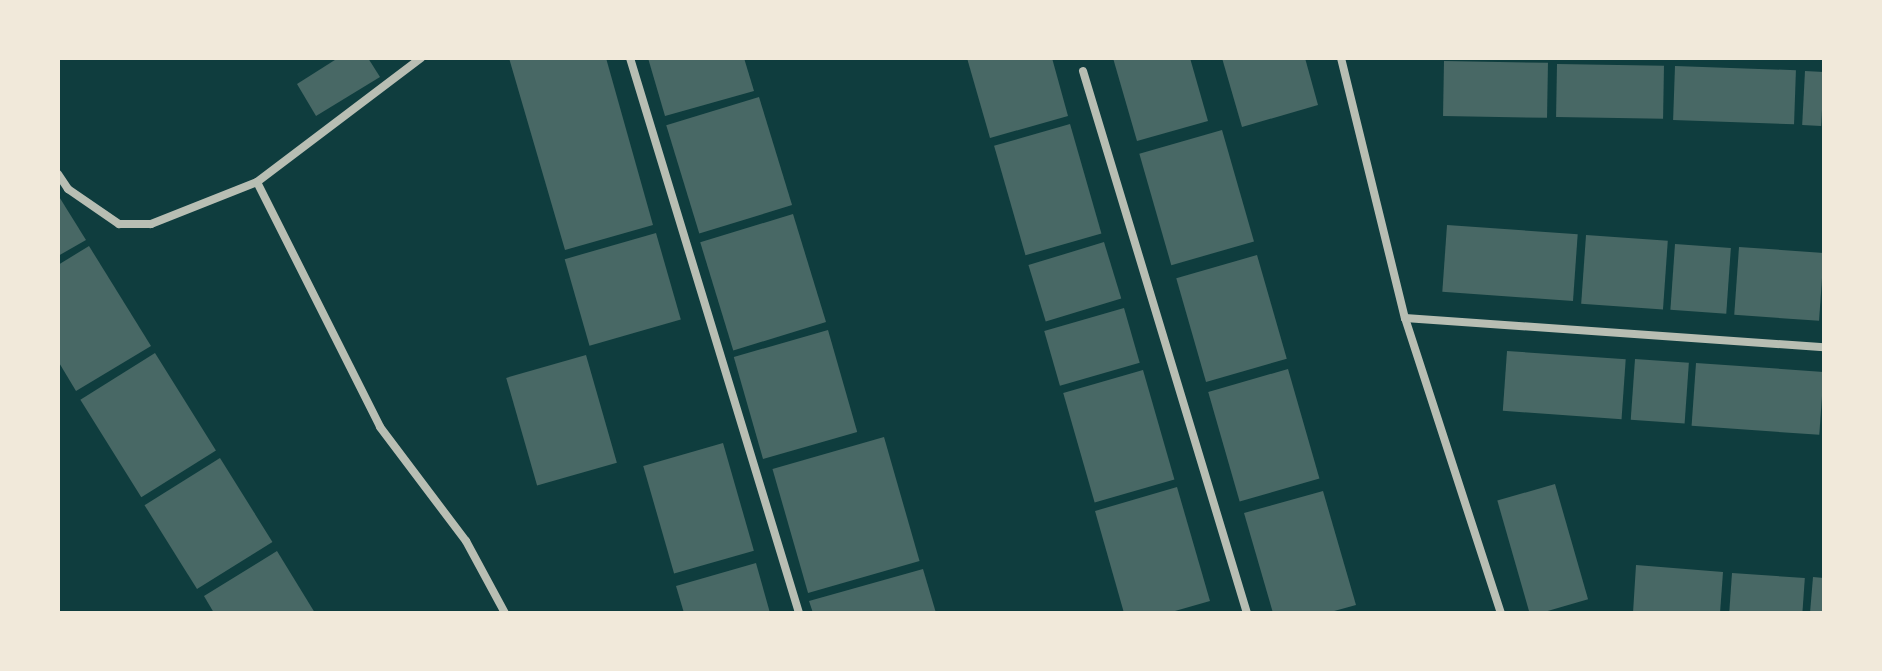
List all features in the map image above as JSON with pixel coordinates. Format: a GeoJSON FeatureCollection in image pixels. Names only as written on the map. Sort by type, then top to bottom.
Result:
{"type":"FeatureCollection","features":[{"type":"Feature","properties":{"kind":"street"},"geometry":{"type":"LineString","coordinates":[[58,174],[68,189],[119,224],[151,224],[257,182],[421,58]]}},
{"type":"Feature","properties":{"kind":"street"},"geometry":{"type":"LineString","coordinates":[[630,58],[799,613]]}},
{"type":"Feature","properties":{"kind":"street"},"geometry":{"type":"LineString","coordinates":[[1341,58],[1405,318],[1501,613]]}},
{"type":"Feature","properties":{"kind":"street"},"geometry":{"type":"LineString","coordinates":[[1083,71],[1247,613]]}},
{"type":"Feature","properties":{"kind":"street"},"geometry":{"type":"LineString","coordinates":[[257,182],[380,427],[466,541],[505,613]]}},
{"type":"Feature","properties":{"kind":"street"},"geometry":{"type":"LineString","coordinates":[[1405,318],[1824,347]]}},
{"type":"Feature","properties":{"kind":"building"},"geometry":{"type":"Polygon","coordinates":[[[338,58],[368,58],[380,77],[316,116],[297,84],[338,58]]]}},
{"type":"Feature","properties":{"kind":"building"},"geometry":{"type":"Polygon","coordinates":[[[509,58],[606,58],[653,225],[565,250],[509,58]]]}},
{"type":"Feature","properties":{"kind":"building"},"geometry":{"type":"Polygon","coordinates":[[[648,58],[744,58],[754,91],[665,116],[648,58]]]}},
{"type":"Feature","properties":{"kind":"building"},"geometry":{"type":"Polygon","coordinates":[[[967,58],[1052,58],[1068,116],[990,138],[967,58]]]}},
{"type":"Feature","properties":{"kind":"building"},"geometry":{"type":"Polygon","coordinates":[[[1113,58],[1190,58],[1208,121],[1137,141],[1113,58]]]}},
{"type":"Feature","properties":{"kind":"building"},"geometry":{"type":"Polygon","coordinates":[[[1222,58],[1305,58],[1318,105],[1242,127],[1222,58]]]}},
{"type":"Feature","properties":{"kind":"building"},"geometry":{"type":"Polygon","coordinates":[[[1444,61],[1548,63],[1547,118],[1443,116],[1444,61]]]}},
{"type":"Feature","properties":{"kind":"building"},"geometry":{"type":"Polygon","coordinates":[[[1557,64],[1664,66],[1663,119],[1556,117],[1557,64]]]}},
{"type":"Feature","properties":{"kind":"building"},"geometry":{"type":"Polygon","coordinates":[[[1675,66],[1796,70],[1794,124],[1673,120],[1675,66]]]}},
{"type":"Feature","properties":{"kind":"building"},"geometry":{"type":"Polygon","coordinates":[[[1805,71],[1824,72],[1821,126],[1802,125],[1805,71]]]}},
{"type":"Feature","properties":{"kind":"building"},"geometry":{"type":"Polygon","coordinates":[[[759,97],[792,205],[699,233],[666,125],[759,97]]]}},
{"type":"Feature","properties":{"kind":"building"},"geometry":{"type":"Polygon","coordinates":[[[1070,124],[1101,234],[1025,255],[994,146],[1070,124]]]}},
{"type":"Feature","properties":{"kind":"building"},"geometry":{"type":"Polygon","coordinates":[[[1222,130],[1254,242],[1171,265],[1139,154],[1222,130]]]}},
{"type":"Feature","properties":{"kind":"building"},"geometry":{"type":"Polygon","coordinates":[[[58,195],[86,240],[58,256],[58,195]]]}},
{"type":"Feature","properties":{"kind":"building"},"geometry":{"type":"Polygon","coordinates":[[[793,214],[826,322],[733,350],[700,242],[793,214]]]}},
{"type":"Feature","properties":{"kind":"building"},"geometry":{"type":"Polygon","coordinates":[[[1447,225],[1578,234],[1573,301],[1442,292],[1447,225]]]}},
{"type":"Feature","properties":{"kind":"building"},"geometry":{"type":"Polygon","coordinates":[[[656,233],[681,320],[589,346],[565,259],[656,233]]]}},
{"type":"Feature","properties":{"kind":"building"},"geometry":{"type":"Polygon","coordinates":[[[1586,235],[1668,241],[1663,310],[1581,304],[1586,235]]]}},
{"type":"Feature","properties":{"kind":"building"},"geometry":{"type":"Polygon","coordinates":[[[1104,242],[1121,298],[1046,322],[1028,265],[1104,242]]]}},
{"type":"Feature","properties":{"kind":"building"},"geometry":{"type":"Polygon","coordinates":[[[1675,244],[1731,248],[1726,314],[1670,310],[1675,244]]]}},
{"type":"Feature","properties":{"kind":"building"},"geometry":{"type":"Polygon","coordinates":[[[89,246],[151,346],[76,391],[58,361],[58,265],[89,246]]]}},
{"type":"Feature","properties":{"kind":"building"},"geometry":{"type":"Polygon","coordinates":[[[1739,247],[1824,253],[1819,321],[1734,315],[1739,247]]]}},
{"type":"Feature","properties":{"kind":"building"},"geometry":{"type":"Polygon","coordinates":[[[1257,255],[1287,359],[1206,382],[1176,278],[1257,255]]]}},
{"type":"Feature","properties":{"kind":"building"},"geometry":{"type":"Polygon","coordinates":[[[1124,308],[1140,363],[1060,386],[1044,331],[1124,308]]]}},
{"type":"Feature","properties":{"kind":"building"},"geometry":{"type":"Polygon","coordinates":[[[828,330],[857,432],[763,459],[734,357],[828,330]]]}},
{"type":"Feature","properties":{"kind":"building"},"geometry":{"type":"Polygon","coordinates":[[[1507,351],[1626,359],[1622,419],[1503,411],[1507,351]]]}},
{"type":"Feature","properties":{"kind":"building"},"geometry":{"type":"Polygon","coordinates":[[[155,353],[216,451],[141,497],[80,400],[155,353]]]}},
{"type":"Feature","properties":{"kind":"building"},"geometry":{"type":"Polygon","coordinates":[[[586,355],[617,463],[537,486],[506,378],[586,355]]]}},
{"type":"Feature","properties":{"kind":"building"},"geometry":{"type":"Polygon","coordinates":[[[1635,359],[1689,363],[1685,424],[1631,420],[1635,359]]]}},
{"type":"Feature","properties":{"kind":"building"},"geometry":{"type":"Polygon","coordinates":[[[1696,363],[1824,372],[1819,435],[1692,426],[1696,363]]]}},
{"type":"Feature","properties":{"kind":"building"},"geometry":{"type":"Polygon","coordinates":[[[1288,369],[1319,479],[1240,501],[1208,392],[1288,369]]]}},
{"type":"Feature","properties":{"kind":"building"},"geometry":{"type":"Polygon","coordinates":[[[1143,370],[1174,480],[1095,502],[1063,393],[1143,370]]]}},
{"type":"Feature","properties":{"kind":"building"},"geometry":{"type":"Polygon","coordinates":[[[884,437],[920,561],[808,593],[772,469],[884,437]]]}},
{"type":"Feature","properties":{"kind":"building"},"geometry":{"type":"Polygon","coordinates":[[[723,443],[754,551],[674,574],[643,466],[723,443]]]}},
{"type":"Feature","properties":{"kind":"building"},"geometry":{"type":"Polygon","coordinates":[[[220,458],[272,542],[197,589],[145,505],[220,458]]]}},
{"type":"Feature","properties":{"kind":"building"},"geometry":{"type":"Polygon","coordinates":[[[1555,484],[1588,599],[1540,613],[1530,613],[1497,501],[1555,484]]]}},
{"type":"Feature","properties":{"kind":"building"},"geometry":{"type":"Polygon","coordinates":[[[1177,487],[1210,601],[1168,613],[1124,613],[1095,511],[1177,487]]]}},
{"type":"Feature","properties":{"kind":"building"},"geometry":{"type":"Polygon","coordinates":[[[1323,491],[1356,605],[1327,613],[1273,613],[1244,513],[1323,491]]]}},
{"type":"Feature","properties":{"kind":"building"},"geometry":{"type":"Polygon","coordinates":[[[277,551],[315,613],[214,613],[204,596],[277,551]]]}},
{"type":"Feature","properties":{"kind":"building"},"geometry":{"type":"Polygon","coordinates":[[[756,563],[770,613],[684,613],[676,586],[756,563]]]}},
{"type":"Feature","properties":{"kind":"building"},"geometry":{"type":"Polygon","coordinates":[[[1636,565],[1723,572],[1720,613],[1633,613],[1636,565]]]}},
{"type":"Feature","properties":{"kind":"building"},"geometry":{"type":"Polygon","coordinates":[[[923,569],[936,613],[813,613],[809,601],[923,569]]]}},
{"type":"Feature","properties":{"kind":"building"},"geometry":{"type":"Polygon","coordinates":[[[1732,573],[1805,578],[1802,613],[1729,613],[1732,573]]]}},
{"type":"Feature","properties":{"kind":"building"},"geometry":{"type":"Polygon","coordinates":[[[1813,577],[1824,578],[1824,613],[1810,613],[1813,577]]]}}]}
